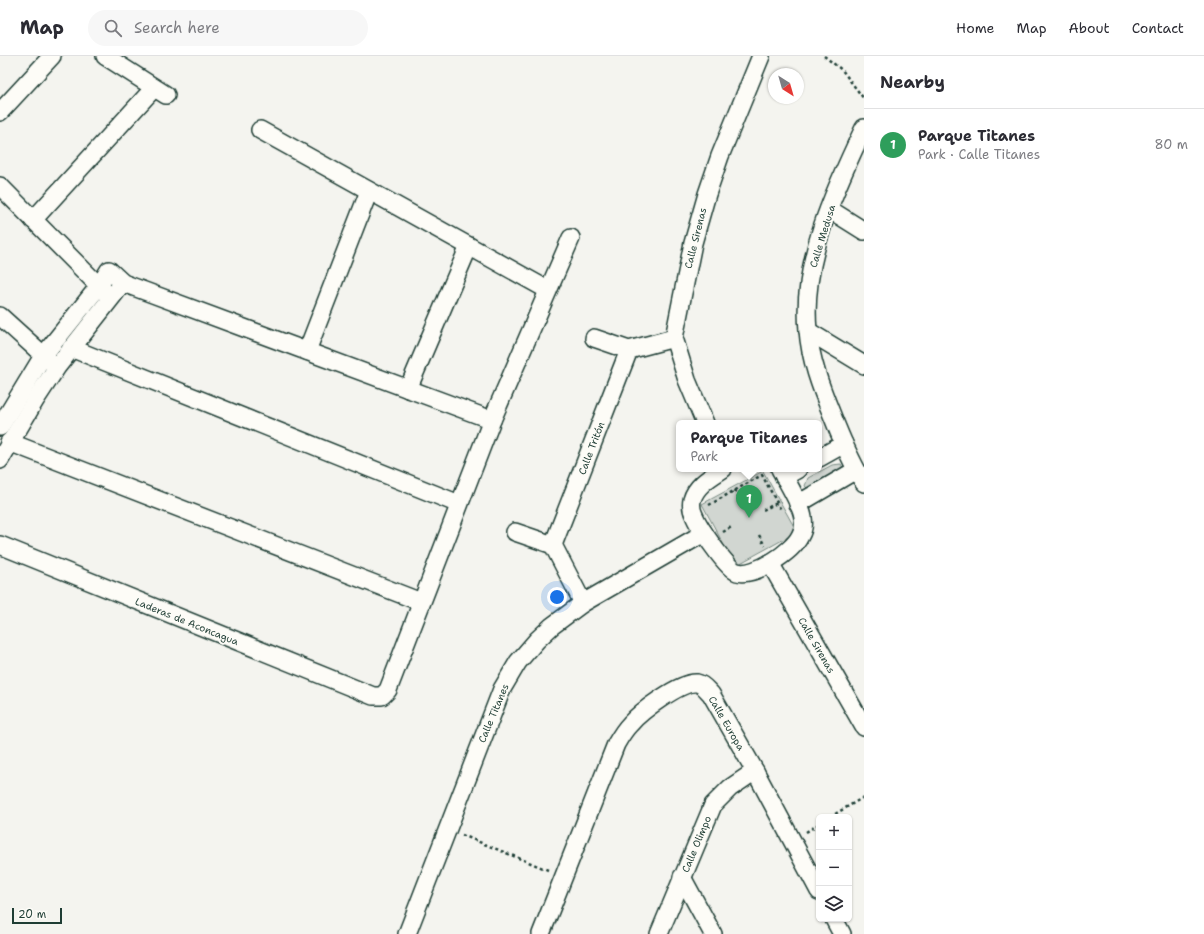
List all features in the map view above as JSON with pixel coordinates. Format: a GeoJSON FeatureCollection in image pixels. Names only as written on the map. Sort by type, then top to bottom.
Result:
{"type":"FeatureCollection","features":[{"type":"Feature","properties":{"kind":"street"},"geometry":{"type":"LineString","coordinates":[[0,112],[52,56]]}},
{"type":"Feature","properties":{"kind":"street"},"geometry":{"type":"LineString","coordinates":[[33,220],[160,91],[104,56]]}},
{"type":"Feature","properties":{"kind":"street","name":"Calle Sirenas"},"geometry":{"type":"LineString","coordinates":[[704,420],[687,380],[674,338],[690,257],[707,194],[720,156],[761,56]]}},
{"type":"Feature","properties":{"kind":"street","name":"Calle Medusa"},"geometry":{"type":"LineString","coordinates":[[860,477],[844,444],[821,387],[813,360],[808,331],[808,291],[812,261],[829,209],[864,128]]}},
{"type":"Feature","properties":{"kind":"street"},"geometry":{"type":"LineString","coordinates":[[260,130],[548,290]]}},
{"type":"Feature","properties":{"kind":"street"},"geometry":{"type":"LineString","coordinates":[[0,186],[112,298]]}},
{"type":"Feature","properties":{"kind":"street"},"geometry":{"type":"LineString","coordinates":[[307,351],[370,191]]}},
{"type":"Feature","properties":{"kind":"street"},"geometry":{"type":"LineString","coordinates":[[829,209],[864,231]]}},
{"type":"Feature","properties":{"kind":"street"},"geometry":{"type":"LineString","coordinates":[[9,442],[421,602],[492,420],[570,238]]}},
{"type":"Feature","properties":{"kind":"street"},"geometry":{"type":"LineString","coordinates":[[408,389],[469,246]]}},
{"type":"Feature","properties":{"kind":"street"},"geometry":{"type":"LineString","coordinates":[[0,427],[43,356],[99,286],[109,270],[123,283],[492,420]]}},
{"type":"Feature","properties":{"kind":"street"},"geometry":{"type":"LineString","coordinates":[[0,458],[57,367],[123,283]]}},
{"type":"Feature","properties":{"kind":"street"},"geometry":{"type":"LineString","coordinates":[[0,316],[57,367]]}},
{"type":"Feature","properties":{"kind":"street"},"geometry":{"type":"LineString","coordinates":[[808,331],[864,365]]}},
{"type":"Feature","properties":{"kind":"street"},"geometry":{"type":"LineString","coordinates":[[594,338],[629,350],[674,338]]}},
{"type":"Feature","properties":{"kind":"street"},"geometry":{"type":"LineString","coordinates":[[71,348],[459,504]]}},
{"type":"Feature","properties":{"kind":"street","name":"Calle Tritón"},"geometry":{"type":"LineString","coordinates":[[553,545],[629,350]]}},
{"type":"Feature","properties":{"kind":"street"},"geometry":{"type":"LineString","coordinates":[[822,456],[844,444]]}},
{"type":"Feature","properties":{"kind":"street"},"geometry":{"type":"LineString","coordinates":[[719,472],[699,488],[692,502],[694,516],[704,533],[727,565],[733,571],[739,573],[752,572],[770,563],[787,552],[800,536],[803,517],[787,472]]}},
{"type":"Feature","properties":{"kind":"street"},"geometry":{"type":"LineString","coordinates":[[798,504],[860,477]]}},
{"type":"Feature","properties":{"kind":"street"},"geometry":{"type":"LineString","coordinates":[[515,532],[553,545],[583,603]]}},
{"type":"Feature","properties":{"kind":"street","name":"Calle Titanes"},"geometry":{"type":"LineString","coordinates":[[407,934],[502,688],[518,662],[537,640],[552,626],[583,603],[704,533]]}},
{"type":"Feature","properties":{"kind":"street","name":"Laderas de Aconcagua"},"geometry":{"type":"LineString","coordinates":[[0,545],[373,696],[382,696],[388,690],[421,602]]}},
{"type":"Feature","properties":{"kind":"street","name":"Calle Sirenas"},"geometry":{"type":"LineString","coordinates":[[770,563],[864,727]]}},
{"type":"Feature","properties":{"kind":"street","name":"Calle Europa"},"geometry":{"type":"LineString","coordinates":[[541,934],[616,744],[630,723],[647,708],[672,692],[687,685],[696,683],[703,686],[711,694],[755,771],[816,886]]}},
{"type":"Feature","properties":{"kind":"street","name":"Calle Olimpo"},"geometry":{"type":"LineString","coordinates":[[659,934],[713,805],[730,788],[755,771]]}},
{"type":"Feature","properties":{"kind":"street"},"geometry":{"type":"LineString","coordinates":[[682,877],[713,934]]}},
{"type":"Feature","properties":{"kind":"street"},"geometry":{"type":"LineString","coordinates":[[836,922],[842,934]]}},
{"type":"Feature","properties":{"kind":"path"},"geometry":{"type":"LineString","coordinates":[[824,56],[842,70],[864,99]]}},
{"type":"Feature","properties":{"kind":"path"},"geometry":{"type":"LineString","coordinates":[[706,506],[762,475],[783,514]]}},
{"type":"Feature","properties":{"kind":"path"},"geometry":{"type":"LineString","coordinates":[[735,490],[743,506]]}},
{"type":"Feature","properties":{"kind":"path"},"geometry":{"type":"LineString","coordinates":[[763,510],[777,503]]}},
{"type":"Feature","properties":{"kind":"path"},"geometry":{"type":"LineString","coordinates":[[724,538],[721,532],[733,526]]}},
{"type":"Feature","properties":{"kind":"path"},"geometry":{"type":"LineString","coordinates":[[759,535],[765,546]]}},
{"type":"Feature","properties":{"kind":"path"},"geometry":{"type":"LineString","coordinates":[[760,549],[772,542]]}},
{"type":"Feature","properties":{"kind":"path"},"geometry":{"type":"LineString","coordinates":[[835,814],[864,797]]}},
{"type":"Feature","properties":{"kind":"path"},"geometry":{"type":"LineString","coordinates":[[448,829],[564,876]]}},
{"type":"Feature","properties":{"kind":"shaded area"},"geometry":{"type":"Polygon","coordinates":[[[841,464],[845,472],[809,490],[805,486],[808,478],[822,472],[822,470],[832,465],[841,464]]]}},
{"type":"Feature","properties":{"kind":"shaded area"},"geometry":{"type":"Polygon","coordinates":[[[764,472],[797,532],[735,566],[702,504],[764,472]]]}},
{"type":"Feature","properties":{"kind":"place","name":"Parque Titanes"},"geometry":{"type":"Point","coordinates":[749,518]}}]}
